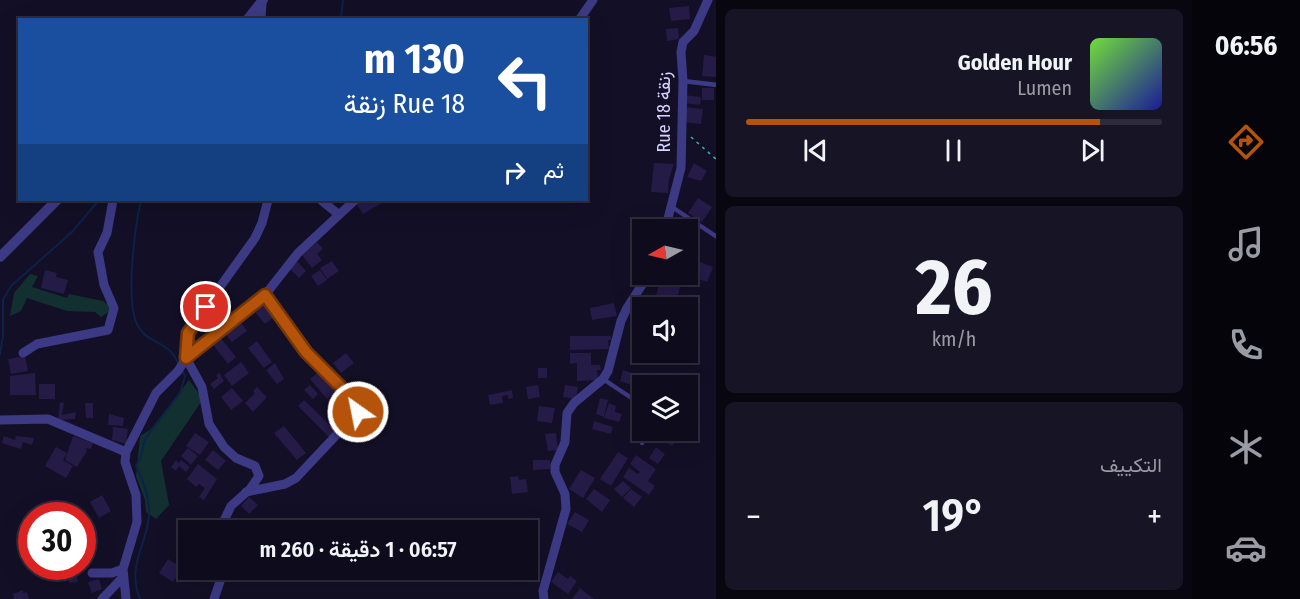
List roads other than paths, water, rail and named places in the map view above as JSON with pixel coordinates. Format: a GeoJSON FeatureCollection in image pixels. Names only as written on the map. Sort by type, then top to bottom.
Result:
{"type":"FeatureCollection","features":[{"type":"Feature","properties":{"kind":"street"},"geometry":{"type":"LineString","coordinates":[[580,18],[593,0]]}},
{"type":"Feature","properties":{"kind":"street","name":"Rue 18 زنقة"},"geometry":{"type":"LineString","coordinates":[[668,219],[681,168],[683,81],[680,66],[683,42],[700,20],[708,0]]}},
{"type":"Feature","properties":{"kind":"street"},"geometry":{"type":"LineString","coordinates":[[249,18],[262,1]]}},
{"type":"Feature","properties":{"kind":"street"},"geometry":{"type":"LineString","coordinates":[[261,18],[262,1]]}},
{"type":"Feature","properties":{"kind":"street"},"geometry":{"type":"LineString","coordinates":[[0,257],[56,201]]}},
{"type":"Feature","properties":{"kind":"street"},"geometry":{"type":"LineString","coordinates":[[23,353],[37,344],[108,330],[114,308],[104,285],[98,252],[107,233],[113,201]]}},
{"type":"Feature","properties":{"kind":"street"},"geometry":{"type":"LineString","coordinates":[[182,364],[188,333],[255,238],[268,201]]}},
{"type":"Feature","properties":{"kind":"street"},"geometry":{"type":"LineString","coordinates":[[322,201],[338,214]]}},
{"type":"Feature","properties":{"kind":"street"},"geometry":{"type":"LineString","coordinates":[[126,599],[123,573],[137,522],[136,495],[125,462],[126,452],[156,393],[182,364],[265,295],[291,260],[354,201]]}},
{"type":"Feature","properties":{"kind":"street"},"geometry":{"type":"LineString","coordinates":[[544,599],[543,591],[566,508],[565,494],[555,472],[555,465],[565,442],[567,413],[574,403],[603,379],[610,365],[612,351],[627,308],[642,285]]}},
{"type":"Feature","properties":{"kind":"street"},"geometry":{"type":"LineString","coordinates":[[244,493],[285,484],[296,478],[358,412],[348,394],[306,352],[265,295]]}},
{"type":"Feature","properties":{"kind":"street"},"geometry":{"type":"LineString","coordinates":[[182,364],[202,387],[206,415],[214,433],[236,458],[255,466],[258,472],[258,479],[231,506],[224,520]]}},
{"type":"Feature","properties":{"kind":"street"},"geometry":{"type":"LineString","coordinates":[[0,420],[48,419],[126,452]]}},
{"type":"Feature","properties":{"kind":"street"},"geometry":{"type":"LineString","coordinates":[[96,573],[123,573]]}},
{"type":"Feature","properties":{"kind":"street"},"geometry":{"type":"LineString","coordinates":[[102,599],[123,573]]}},
{"type":"Feature","properties":{"kind":"street"},"geometry":{"type":"LineString","coordinates":[[214,599],[221,580]]}},
{"type":"Feature","properties":{"kind":"lane"},"geometry":{"type":"LineString","coordinates":[[683,81],[716,86]]}},
{"type":"Feature","properties":{"kind":"lane"},"geometry":{"type":"LineString","coordinates":[[672,207],[716,236]]}},
{"type":"Feature","properties":{"kind":"lane"},"geometry":{"type":"LineString","coordinates":[[603,379],[632,398]]}},
{"type":"Feature","properties":{"kind":"waterway"},"geometry":{"type":"LineString","coordinates":[[341,18],[343,0]]}},
{"type":"Feature","properties":{"kind":"waterway"},"geometry":{"type":"LineString","coordinates":[[0,354],[3,336],[3,300],[11,286],[72,232],[98,201]]}},
{"type":"Feature","properties":{"kind":"waterway"},"geometry":{"type":"LineString","coordinates":[[141,201],[131,285],[135,317],[142,332],[168,349],[179,365]]}},
{"type":"Feature","properties":{"kind":"waterway"},"geometry":{"type":"LineString","coordinates":[[140,599],[135,574],[149,519],[149,507],[136,466],[145,439],[180,393],[185,376],[182,370]]}}]}
